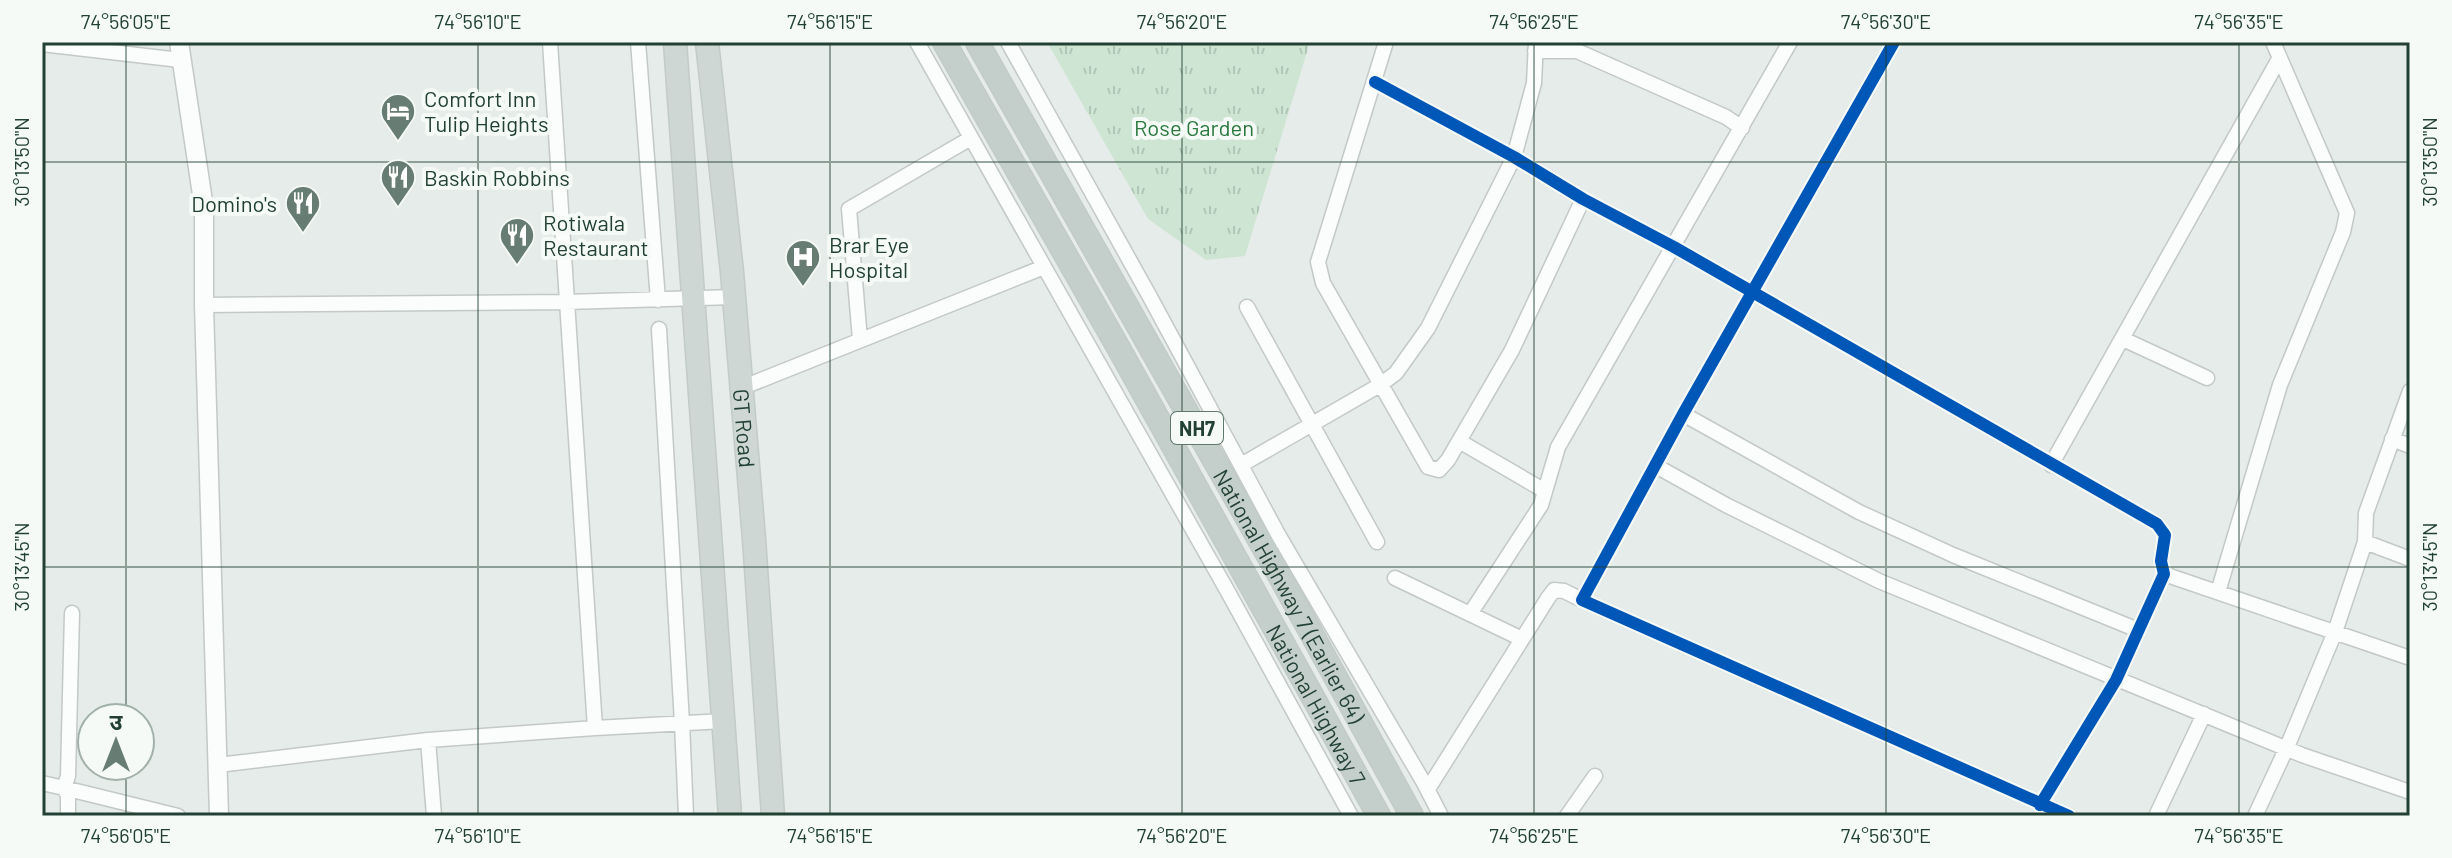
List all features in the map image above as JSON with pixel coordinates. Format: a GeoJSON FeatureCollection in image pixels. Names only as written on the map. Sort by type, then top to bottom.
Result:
{"type":"FeatureCollection","features":[{"type":"Feature","properties":{"kind":"highway","name":"National Highway 7 (Earlier 64)"},"geometry":{"type":"LineString","coordinates":[[944,42],[1254,594]]}},
{"type":"Feature","properties":{"kind":"highway","name":"National Highway 7 (Earlier 64)"},"geometry":{"type":"LineString","coordinates":[[977,42],[1262,544],[1412,816]]}},
{"type":"Feature","properties":{"kind":"highway","name":"National Highway 7"},"geometry":{"type":"LineString","coordinates":[[1254,594],[1379,816]]}},
{"type":"Feature","properties":{"kind":"main road","name":"GT Road"},"geometry":{"type":"LineString","coordinates":[[675,42],[730,816]]}},
{"type":"Feature","properties":{"kind":"main road","name":"GT Road"},"geometry":{"type":"LineString","coordinates":[[707,42],[734,297],[773,816]]}},
{"type":"Feature","properties":{"kind":"street"},"geometry":{"type":"LineString","coordinates":[[550,42],[595,728]]}},
{"type":"Feature","properties":{"kind":"street"},"geometry":{"type":"LineString","coordinates":[[638,42],[658,300]]}},
{"type":"Feature","properties":{"kind":"street"},"geometry":{"type":"LineString","coordinates":[[917,42],[1351,816]]}},
{"type":"Feature","properties":{"kind":"street"},"geometry":{"type":"LineString","coordinates":[[1008,42],[1279,536],[1441,816]]}},
{"type":"Feature","properties":{"kind":"street"},"geometry":{"type":"LineString","coordinates":[[1386,42],[1318,262],[1323,283],[1428,467],[1439,470],[1512,350],[1583,199]]}},
{"type":"Feature","properties":{"kind":"street"},"geometry":{"type":"LineString","coordinates":[[1470,614],[1541,505],[1558,447],[1790,42]]}},
{"type":"Feature","properties":{"kind":"street"},"geometry":{"type":"LineString","coordinates":[[1582,600],[1683,414],[1894,42]]}},
{"type":"Feature","properties":{"kind":"street"},"geometry":{"type":"LineString","coordinates":[[2218,592],[2280,385],[2343,232],[2347,213],[2273,42]]}},
{"type":"Feature","properties":{"kind":"street"},"geometry":{"type":"LineString","coordinates":[[42,44],[179,51],[204,208],[219,816]]}},
{"type":"Feature","properties":{"kind":"street"},"geometry":{"type":"LineString","coordinates":[[1241,465],[1380,385],[1396,373],[1428,328],[1514,157],[1534,83],[1536,46],[1577,51],[1726,117],[1742,128]]}},
{"type":"Feature","properties":{"kind":"street"},"geometry":{"type":"LineString","coordinates":[[2051,465],[2279,59]]}},
{"type":"Feature","properties":{"kind":"street"},"geometry":{"type":"LineString","coordinates":[[1375,82],[1674,247],[2157,524],[2165,535],[2161,561],[2164,574],[2116,680],[2040,805]]}},
{"type":"Feature","properties":{"kind":"street"},"geometry":{"type":"LineString","coordinates":[[860,340],[849,209],[971,138]]}},
{"type":"Feature","properties":{"kind":"street"},"geometry":{"type":"LineString","coordinates":[[741,388],[1044,267]]}},
{"type":"Feature","properties":{"kind":"street"},"geometry":{"type":"LineString","coordinates":[[204,305],[566,302],[734,297]]}},
{"type":"Feature","properties":{"kind":"street"},"geometry":{"type":"LineString","coordinates":[[1247,307],[1377,542]]}},
{"type":"Feature","properties":{"kind":"street"},"geometry":{"type":"LineString","coordinates":[[659,329],[686,816]]}},
{"type":"Feature","properties":{"kind":"street"},"geometry":{"type":"LineString","coordinates":[[2123,339],[2207,378]]}},
{"type":"Feature","properties":{"kind":"street"},"geometry":{"type":"LineString","coordinates":[[2255,816],[2335,632],[2365,542],[2366,513],[2410,391]]}},
{"type":"Feature","properties":{"kind":"street"},"geometry":{"type":"LineString","coordinates":[[1683,414],[1859,512],[1953,555],[2138,630]]}},
{"type":"Feature","properties":{"kind":"street"},"geometry":{"type":"LineString","coordinates":[[2392,439],[2410,446]]}},
{"type":"Feature","properties":{"kind":"street"},"geometry":{"type":"LineString","coordinates":[[1459,441],[1545,491]]}},
{"type":"Feature","properties":{"kind":"street"},"geometry":{"type":"LineString","coordinates":[[1656,466],[1726,505],[1879,581],[2302,755],[2410,792]]}},
{"type":"Feature","properties":{"kind":"street"},"geometry":{"type":"LineString","coordinates":[[2365,542],[2410,559]]}},
{"type":"Feature","properties":{"kind":"street"},"geometry":{"type":"LineString","coordinates":[[2164,574],[2410,658]]}},
{"type":"Feature","properties":{"kind":"street"},"geometry":{"type":"LineString","coordinates":[[1395,578],[1522,639]]}},
{"type":"Feature","properties":{"kind":"street"},"geometry":{"type":"LineString","coordinates":[[1428,789],[1554,590],[1564,591],[2069,816]]}},
{"type":"Feature","properties":{"kind":"street"},"geometry":{"type":"LineString","coordinates":[[68,816],[68,795],[64,788],[68,776],[72,613]]}},
{"type":"Feature","properties":{"kind":"street"},"geometry":{"type":"LineString","coordinates":[[2156,816],[2204,714]]}},
{"type":"Feature","properties":{"kind":"street"},"geometry":{"type":"LineString","coordinates":[[218,765],[428,740],[724,721]]}},
{"type":"Feature","properties":{"kind":"street"},"geometry":{"type":"LineString","coordinates":[[428,740],[434,816]]}},
{"type":"Feature","properties":{"kind":"street"},"geometry":{"type":"LineString","coordinates":[[1567,816],[1595,776]]}},
{"type":"Feature","properties":{"kind":"street"},"geometry":{"type":"LineString","coordinates":[[42,783],[178,816]]}},
{"type":"Feature","properties":{"kind":"green space","name":"Rose Garden"},"geometry":{"type":"Polygon","coordinates":[[[1047,42],[1310,42],[1245,256],[1206,260],[1148,219],[1047,42]]]}},
{"type":"Feature","properties":{"kind":"cycle path"},"geometry":{"type":"LineString","coordinates":[[1894,42],[1683,414],[1582,600],[2069,816]]}},
{"type":"Feature","properties":{"kind":"cycle path"},"geometry":{"type":"LineString","coordinates":[[1375,82],[1674,247],[2157,524],[2165,535],[2161,561],[2164,574],[2116,680],[2040,805]]}},
{"type":"Feature","properties":{"kind":"place","name":"Comfort Inn Tulip Heights"},"geometry":{"type":"Point","coordinates":[398,142]}},
{"type":"Feature","properties":{"kind":"place","name":"Baskin Robbins"},"geometry":{"type":"Point","coordinates":[398,208]}},
{"type":"Feature","properties":{"kind":"place","name":"Domino's"},"geometry":{"type":"Point","coordinates":[303,234]}},
{"type":"Feature","properties":{"kind":"place","name":"Rotiwala Restaurant"},"geometry":{"type":"Point","coordinates":[517,266]}},
{"type":"Feature","properties":{"kind":"place","name":"Brar Eye Hospital"},"geometry":{"type":"Point","coordinates":[803,288]}}]}
